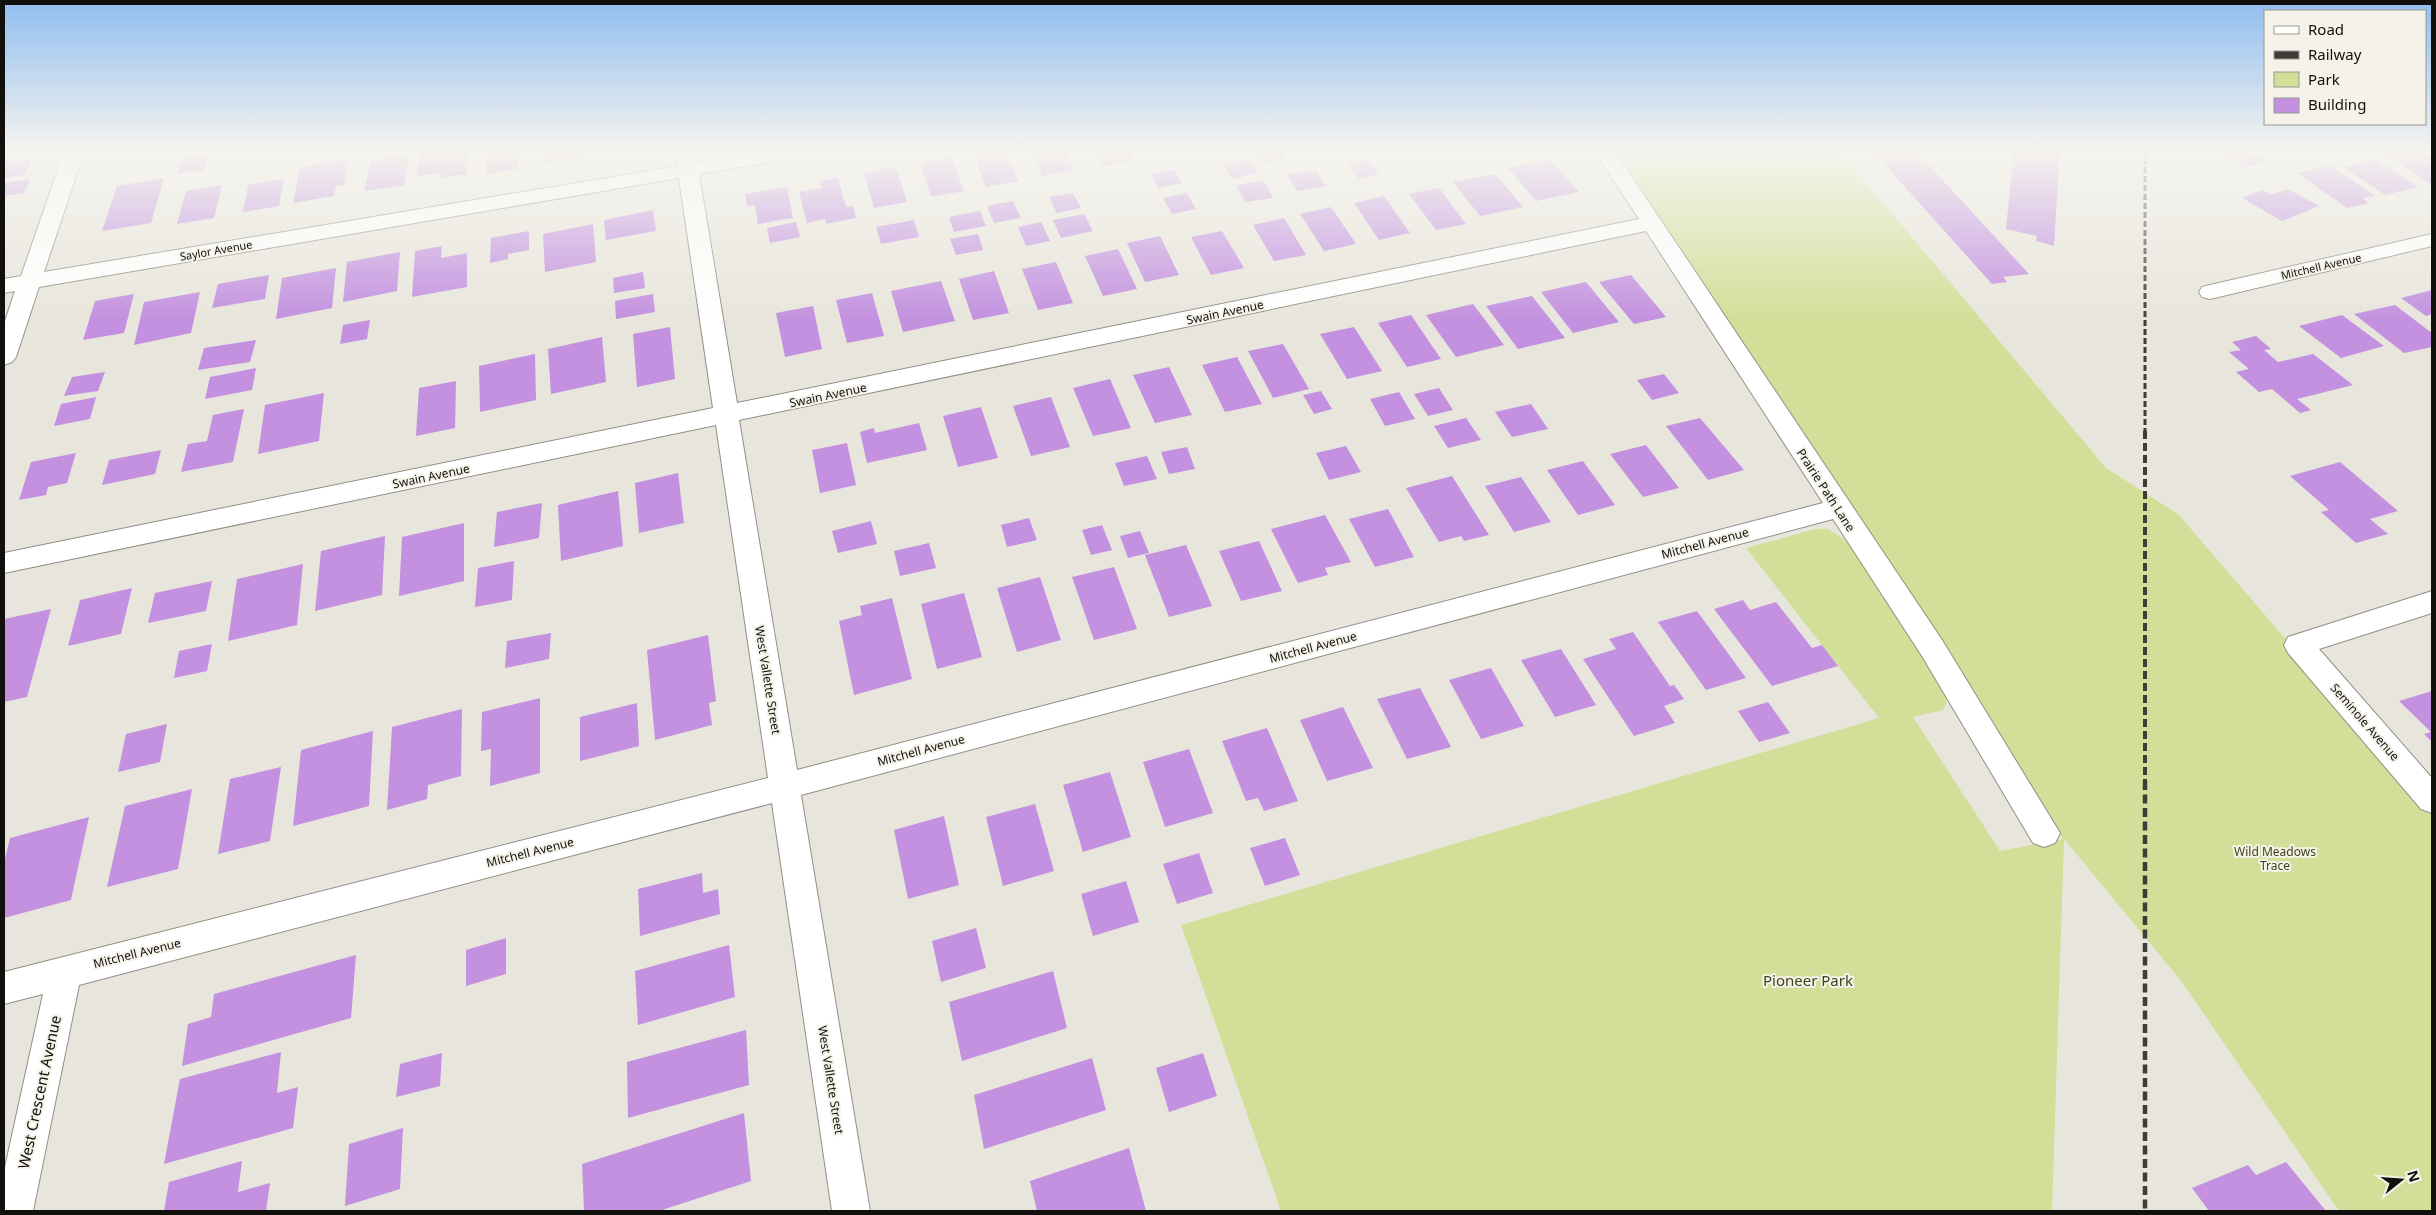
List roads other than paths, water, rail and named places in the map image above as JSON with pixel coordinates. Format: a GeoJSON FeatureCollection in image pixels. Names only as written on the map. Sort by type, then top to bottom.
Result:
{"type":"FeatureCollection","features":[{"type":"Feature","properties":{"kind":"street"},"geometry":{"type":"LineString","coordinates":[[4,357],[56,206]]}},
{"type":"Feature","properties":{"kind":"street","name":"Saylor Avenue"},"geometry":{"type":"LineString","coordinates":[[4,286],[441,206]]}},
{"type":"Feature","properties":{"kind":"street","name":"West Vallette Street"},"geometry":{"type":"LineString","coordinates":[[694,206],[852,1211]]}},
{"type":"Feature","properties":{"kind":"street","name":"Prairie Path Lane"},"geometry":{"type":"LineString","coordinates":[[1640,206],[1932,648],[2044,833]]}},
{"type":"Feature","properties":{"kind":"street","name":"Swain Avenue"},"geometry":{"type":"LineString","coordinates":[[4,563],[727,416],[1652,223]]}},
{"type":"Feature","properties":{"kind":"street","name":"Mitchell Avenue"},"geometry":{"type":"LineString","coordinates":[[2210,292],[2432,240]]}},
{"type":"Feature","properties":{"kind":"street","name":"Mitchell Avenue"},"geometry":{"type":"LineString","coordinates":[[4,988],[785,786],[1838,508]]}},
{"type":"Feature","properties":{"kind":"street","name":"Seminole Avenue"},"geometry":{"type":"LineString","coordinates":[[2432,602],[2298,645],[2432,800]]}},
{"type":"Feature","properties":{"kind":"street","name":"West Crescent Avenue"},"geometry":{"type":"LineString","coordinates":[[14,1211],[64,972]]}},
{"type":"Feature","properties":{"kind":"railway"},"geometry":{"type":"LineString","coordinates":[[2145,206],[2145,1211]]}},
{"type":"Feature","properties":{"kind":"park label","name":"Wild Meadows Trace"},"geometry":{"type":"Point","coordinates":[2275,858]}},
{"type":"Feature","properties":{"kind":"park label","name":"Pioneer Park"},"geometry":{"type":"Point","coordinates":[1808,980]}}]}
